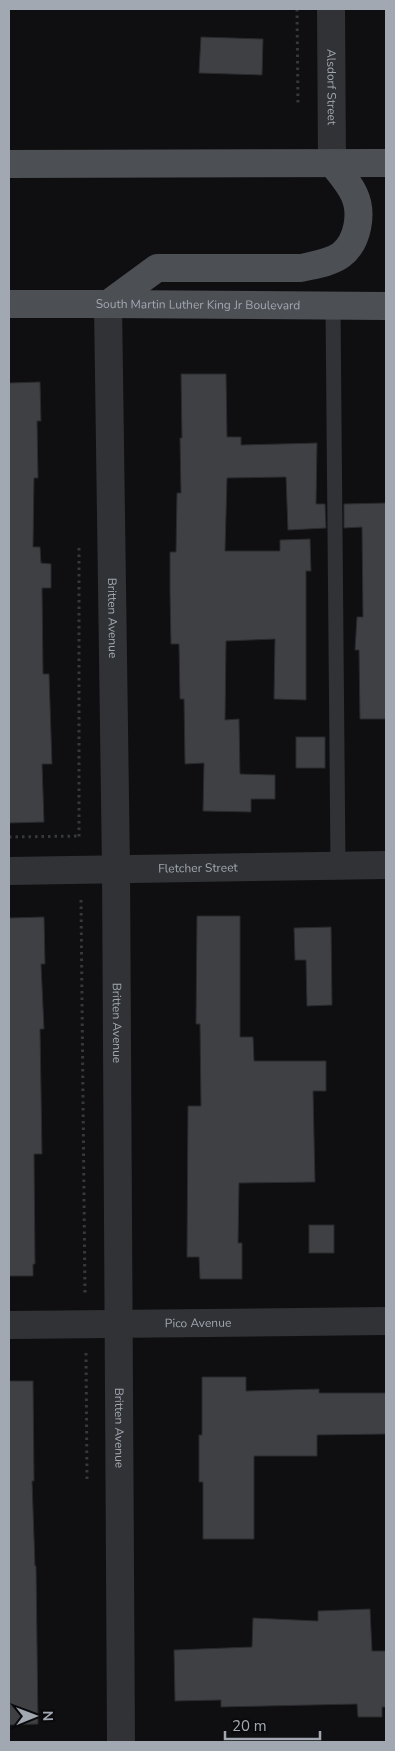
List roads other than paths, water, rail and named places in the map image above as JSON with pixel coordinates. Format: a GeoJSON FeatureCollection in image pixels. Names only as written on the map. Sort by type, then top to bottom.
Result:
{"type":"FeatureCollection","features":[{"type":"Feature","properties":{"kind":"main road"},"geometry":{"type":"LineString","coordinates":[[108,304],[157,268],[300,268],[322,264],[341,255],[354,239],[358,216],[355,196],[346,180],[332,163]]}},
{"type":"Feature","properties":{"kind":"main road"},"geometry":{"type":"LineString","coordinates":[[9,164],[386,163]]}},
{"type":"Feature","properties":{"kind":"main road","name":"South Martin Luther King Jr Boulevard"},"geometry":{"type":"LineString","coordinates":[[9,304],[386,306]]}},
{"type":"Feature","properties":{"kind":"street","name":"Alsdorf Street"},"geometry":{"type":"LineString","coordinates":[[331,9],[332,163]]}},
{"type":"Feature","properties":{"kind":"street","name":"Britten Avenue"},"geometry":{"type":"LineString","coordinates":[[108,304],[116,869],[121,1742]]}},
{"type":"Feature","properties":{"kind":"street","name":"Fletcher Street"},"geometry":{"type":"LineString","coordinates":[[9,871],[386,865]]}},
{"type":"Feature","properties":{"kind":"street","name":"Pico Avenue"},"geometry":{"type":"LineString","coordinates":[[9,1326],[386,1321]]}},
{"type":"Feature","properties":{"kind":"lane"},"geometry":{"type":"LineString","coordinates":[[333,306],[338,866]]}}]}
